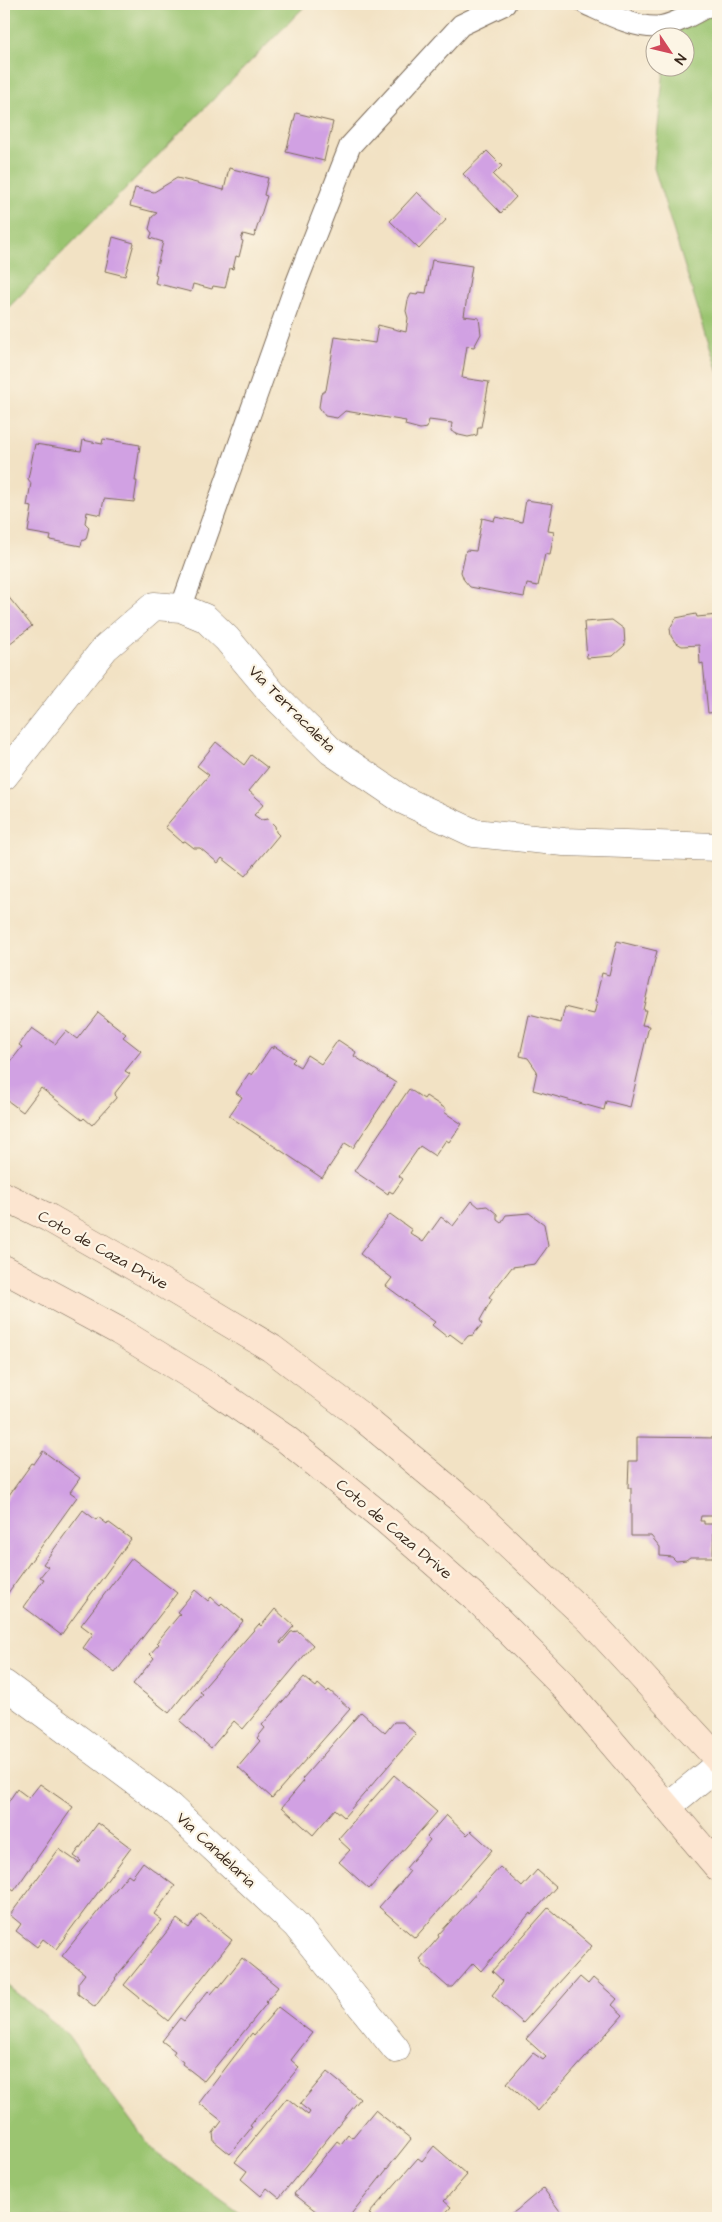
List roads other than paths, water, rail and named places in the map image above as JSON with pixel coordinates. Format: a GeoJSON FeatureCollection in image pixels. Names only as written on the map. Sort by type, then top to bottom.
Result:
{"type":"FeatureCollection","features":[{"type":"Feature","properties":{"kind":"main road","name":"Coto de Caza Drive"},"geometry":{"type":"LineString","coordinates":[[4,1196],[65,1227],[271,1348],[362,1416],[464,1502],[590,1620],[718,1759]]}},
{"type":"Feature","properties":{"kind":"main road","name":"Coto de Caza Drive"},"geometry":{"type":"LineString","coordinates":[[4,1268],[119,1331],[210,1387],[286,1439],[356,1496],[481,1603],[562,1684],[668,1806],[718,1867]]}},
{"type":"Feature","properties":{"kind":"street","name":"Via Terracaleta"},"geometry":{"type":"LineString","coordinates":[[4,776],[105,648],[154,606],[181,608],[205,618],[227,639],[273,694],[332,751],[403,800],[474,832],[564,842],[718,847]]}},
{"type":"Feature","properties":{"kind":"street","name":"Via Candelaria"},"geometry":{"type":"LineString","coordinates":[[4,1684],[170,1807],[296,1925],[396,2049]]}},
{"type":"Feature","properties":{"kind":"street"},"geometry":{"type":"LineString","coordinates":[[668,1806],[718,1765]]}},
{"type":"Feature","properties":{"kind":"lane"},"geometry":{"type":"LineString","coordinates":[[181,608],[293,293],[350,146],[461,25],[505,4]]}},
{"type":"Feature","properties":{"kind":"lane"},"geometry":{"type":"LineString","coordinates":[[586,4],[620,20],[657,27],[691,15],[711,4]]}}]}
